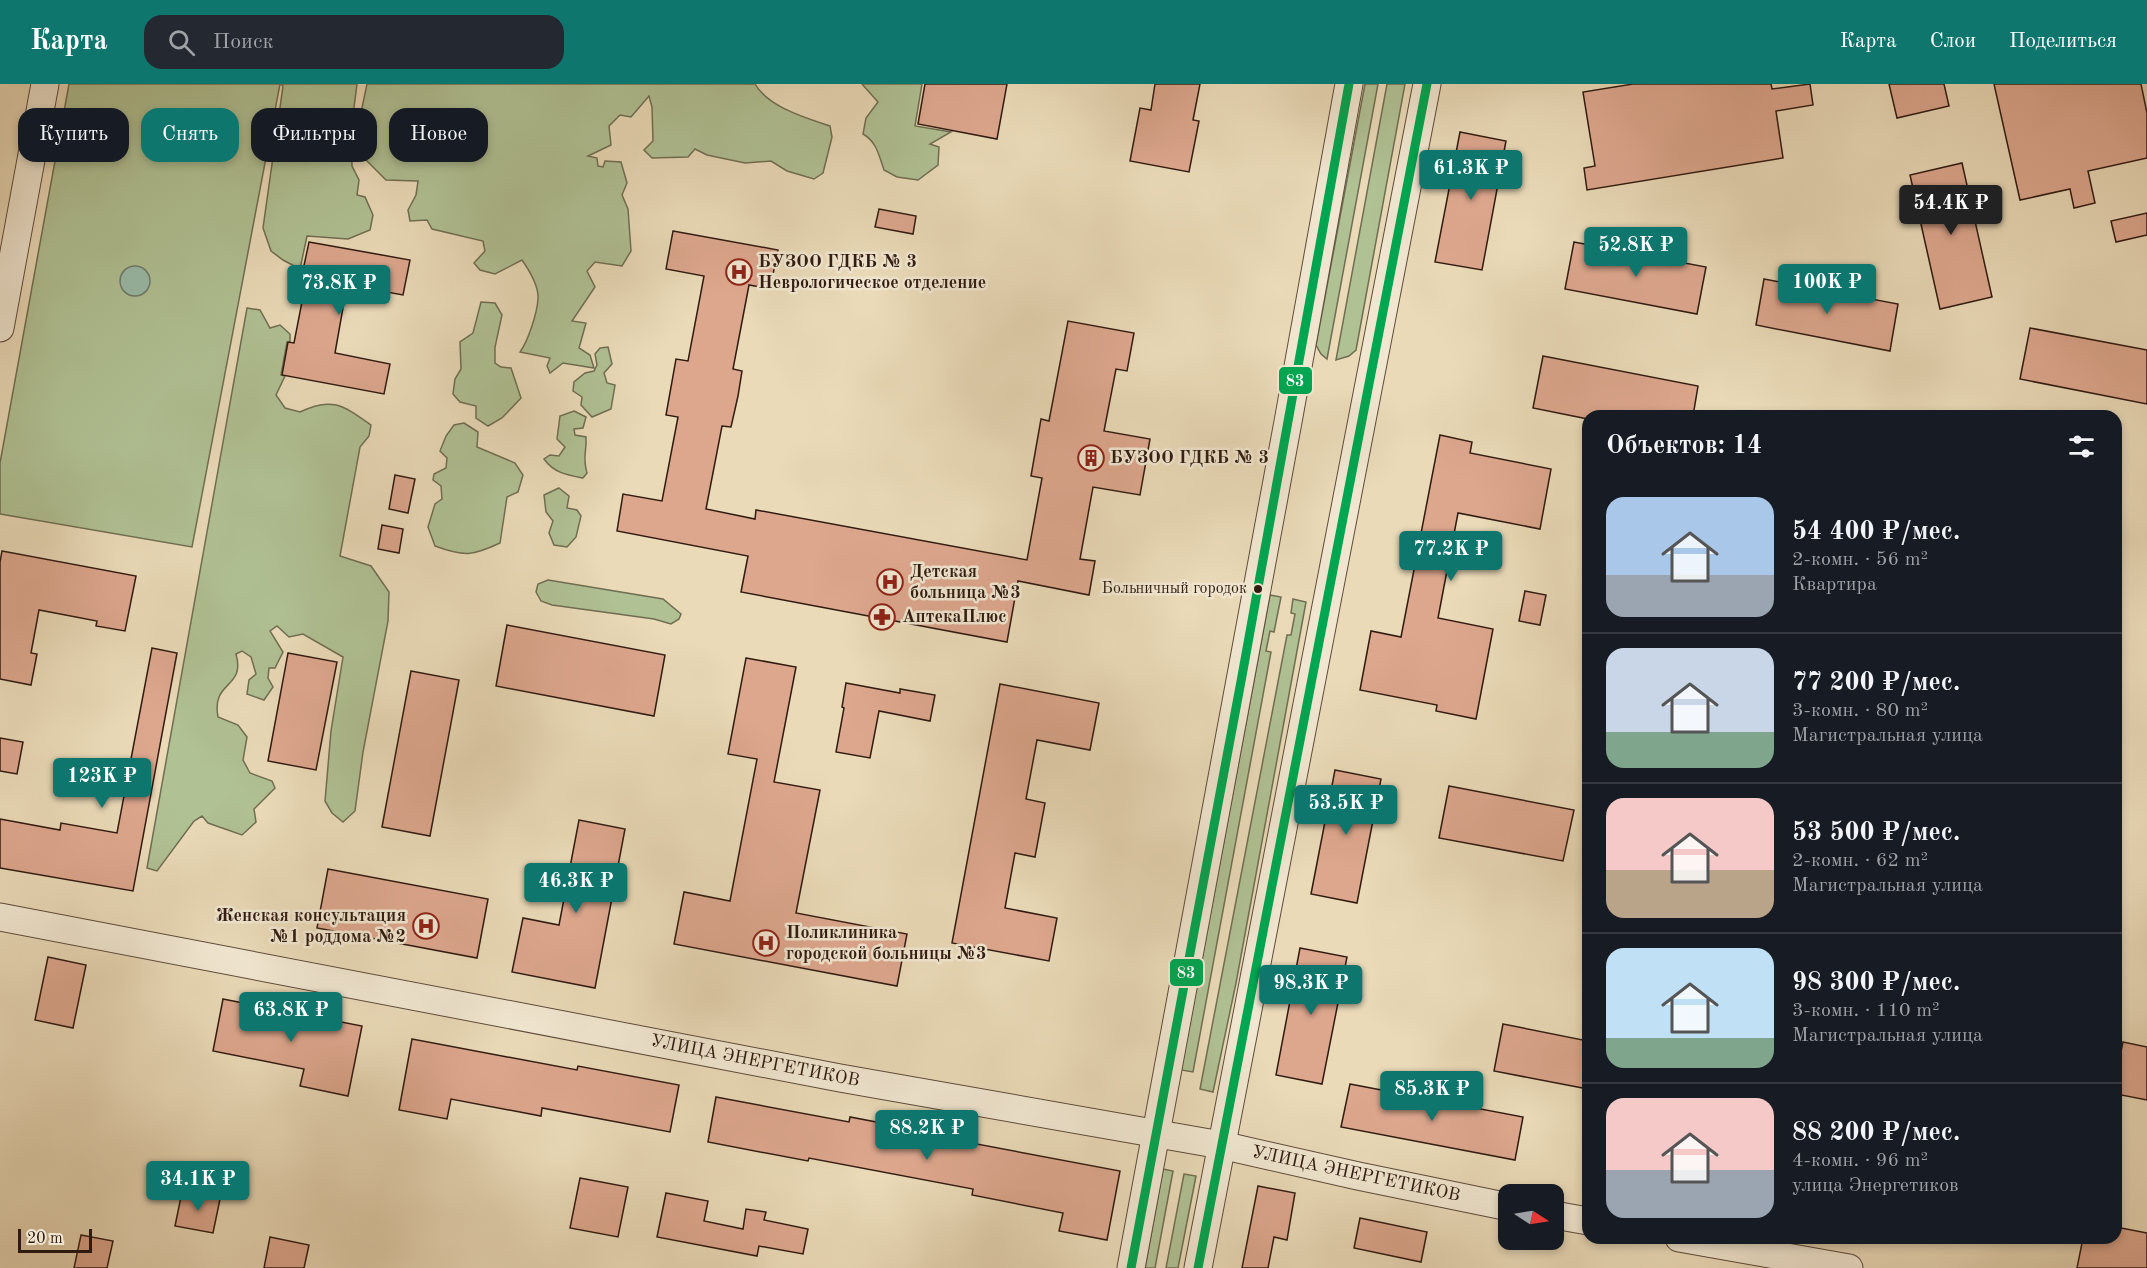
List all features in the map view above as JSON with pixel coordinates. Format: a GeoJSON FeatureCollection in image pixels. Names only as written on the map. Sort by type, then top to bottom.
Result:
{"type":"FeatureCollection","features":[{"type":"Feature","properties":{"kind":"street"},"geometry":{"type":"LineString","coordinates":[[1,318],[11,207],[45,84]]}},
{"type":"Feature","properties":{"kind":"street"},"geometry":{"type":"LineString","coordinates":[[1131,1268],[1240,693],[1349,84]]}},
{"type":"Feature","properties":{"kind":"street"},"geometry":{"type":"LineString","coordinates":[[1198,1268],[1427,84]]}},
{"type":"Feature","properties":{"kind":"street","name":"УЛИЦА ЭНЕРГЕТИКОВ"},"geometry":{"type":"LineString","coordinates":[[0,916],[840,1078],[1221,1145],[1498,1205]]}},
{"type":"Feature","properties":{"kind":"street"},"geometry":{"type":"LineString","coordinates":[[1564,1217],[1582,1220]]}},
{"type":"Feature","properties":{"kind":"street"},"geometry":{"type":"LineString","coordinates":[[1704,1244],[1779,1262],[1849,1268]]}},
{"type":"Feature","properties":{"kind":"shaded area"},"geometry":{"type":"Polygon","coordinates":[[[69,84],[280,84],[275,108],[251,108],[251,162],[265,162],[192,547],[0,514],[0,463],[55,162],[129,162],[129,108],[65,108],[69,84]]]}},
{"type":"Feature","properties":{"kind":"shaded area"},"geometry":{"type":"Polygon","coordinates":[[[280,84],[357,84],[354,108],[280,108],[283,86],[280,84]]]}},
{"type":"Feature","properties":{"kind":"shaded area"},"geometry":{"type":"Polygon","coordinates":[[[367,84],[755,84],[761,92],[778,105],[830,126],[832,137],[823,173],[814,179],[787,171],[771,161],[745,163],[707,155],[695,149],[688,157],[652,158],[644,150],[653,141],[652,107],[649,96],[631,117],[620,115],[609,126],[611,145],[588,156],[597,158],[598,166],[603,167],[605,161],[621,162],[627,183],[622,195],[628,209],[631,251],[622,266],[595,262],[587,271],[595,287],[572,321],[586,323],[579,348],[590,355],[594,368],[563,363],[550,373],[547,366],[550,358],[520,352],[532,327],[538,299],[535,284],[522,260],[495,274],[480,270],[474,263],[485,251],[483,241],[432,229],[427,220],[410,221],[408,210],[416,195],[418,181],[386,180],[368,162],[377,162],[377,108],[362,108],[367,84]]]}},
{"type":"Feature","properties":{"kind":"shaded area"},"geometry":{"type":"Polygon","coordinates":[[[862,84],[922,84],[915,126],[951,132],[930,144],[939,147],[938,165],[918,180],[897,177],[884,170],[874,145],[863,134],[866,118],[878,102],[862,84]]]}},
{"type":"Feature","properties":{"kind":"shaded area"},"geometry":{"type":"Polygon","coordinates":[[[1365,84],[1378,84],[1327,359],[1316,345],[1365,84]]]}},
{"type":"Feature","properties":{"kind":"shaded area"},"geometry":{"type":"Polygon","coordinates":[[[1387,84],[1405,84],[1356,350],[1349,356],[1336,360],[1387,84]]]}},
{"type":"Feature","properties":{"kind":"shaded area"},"geometry":{"type":"Polygon","coordinates":[[[272,162],[352,162],[359,180],[357,195],[365,197],[373,215],[370,230],[348,239],[307,236],[300,269],[271,251],[263,228],[272,162]]]}},
{"type":"Feature","properties":{"kind":"shaded area"},"geometry":{"type":"Polygon","coordinates":[[[135,266],[146,270],[150,281],[146,292],[135,296],[124,292],[120,281],[124,270],[135,266]]]}},
{"type":"Feature","properties":{"kind":"shaded area"},"geometry":{"type":"Polygon","coordinates":[[[481,302],[495,303],[502,315],[495,347],[495,363],[501,367],[511,368],[521,398],[502,418],[488,426],[476,418],[476,406],[460,402],[453,394],[455,379],[461,369],[460,342],[473,333],[481,302]]]}},
{"type":"Feature","properties":{"kind":"shaded area"},"geometry":{"type":"Polygon","coordinates":[[[247,308],[260,310],[270,328],[280,325],[290,334],[281,375],[285,376],[276,395],[285,408],[300,412],[321,405],[337,405],[371,425],[369,436],[360,447],[340,556],[371,566],[389,592],[388,621],[363,752],[355,811],[343,822],[332,813],[325,801],[331,731],[343,657],[303,634],[289,637],[277,626],[270,631],[283,652],[275,668],[269,668],[268,678],[273,687],[264,700],[247,694],[249,680],[256,674],[251,657],[242,651],[236,654],[238,665],[236,673],[219,696],[217,705],[218,717],[238,725],[247,737],[243,760],[250,773],[272,781],[275,788],[254,809],[256,822],[242,835],[208,823],[202,816],[194,821],[157,871],[147,868],[247,308]]]}},
{"type":"Feature","properties":{"kind":"shaded area"},"geometry":{"type":"Polygon","coordinates":[[[608,347],[612,364],[604,373],[607,383],[615,385],[611,409],[592,417],[581,405],[582,397],[573,391],[574,382],[585,373],[594,371],[597,365],[595,354],[600,348],[608,347]]]}},
{"type":"Feature","properties":{"kind":"shaded area"},"geometry":{"type":"Polygon","coordinates":[[[574,411],[586,417],[583,428],[574,429],[575,435],[586,437],[587,473],[583,478],[557,470],[544,459],[550,455],[559,456],[565,447],[557,439],[560,416],[574,411]]]}},
{"type":"Feature","properties":{"kind":"shaded area"},"geometry":{"type":"Polygon","coordinates":[[[464,423],[478,432],[477,447],[515,463],[523,475],[518,492],[507,497],[500,543],[468,554],[435,546],[428,527],[435,504],[442,499],[441,486],[433,480],[434,474],[446,468],[447,458],[440,451],[446,436],[454,425],[464,423]]]}},
{"type":"Feature","properties":{"kind":"shaded area"},"geometry":{"type":"Polygon","coordinates":[[[559,488],[569,496],[567,508],[577,510],[581,516],[576,537],[567,547],[554,545],[549,533],[553,521],[546,512],[544,495],[559,488]]]}},
{"type":"Feature","properties":{"kind":"shaded area"},"geometry":{"type":"Polygon","coordinates":[[[548,580],[663,599],[681,614],[679,619],[671,624],[654,619],[552,605],[541,601],[536,592],[538,584],[548,580]]]}},
{"type":"Feature","properties":{"kind":"shaded area"},"geometry":{"type":"Polygon","coordinates":[[[1270,595],[1281,597],[1274,632],[1270,631],[1266,651],[1271,652],[1193,1072],[1181,1070],[1270,595]]]}},
{"type":"Feature","properties":{"kind":"shaded area"},"geometry":{"type":"Polygon","coordinates":[[[1293,599],[1306,602],[1236,983],[1213,1092],[1200,1089],[1287,635],[1291,635],[1295,614],[1291,613],[1293,599]]]}},
{"type":"Feature","properties":{"kind":"shaded area"},"geometry":{"type":"Polygon","coordinates":[[[1163,1169],[1173,1171],[1155,1268],[1145,1268],[1163,1169]]]}},
{"type":"Feature","properties":{"kind":"shaded area"},"geometry":{"type":"Polygon","coordinates":[[[1184,1174],[1196,1176],[1178,1268],[1166,1268],[1184,1174]]]}},
{"type":"Feature","properties":{"kind":"building"},"geometry":{"type":"Polygon","coordinates":[[[925,84],[1007,84],[997,139],[918,124],[925,84]]]}},
{"type":"Feature","properties":{"kind":"building"},"geometry":{"type":"Polygon","coordinates":[[[1155,84],[1200,84],[1193,120],[1199,121],[1189,172],[1130,161],[1140,108],[1151,110],[1155,84]]]}},
{"type":"Feature","properties":{"kind":"building"},"geometry":{"type":"Polygon","coordinates":[[[1633,84],[1771,84],[1772,89],[1810,84],[1813,105],[1776,111],[1783,158],[1587,190],[1584,168],[1595,166],[1583,92],[1633,84]]]}},
{"type":"Feature","properties":{"kind":"building"},"geometry":{"type":"Polygon","coordinates":[[[1889,84],[1944,84],[1949,106],[1897,118],[1889,84]]]}},
{"type":"Feature","properties":{"kind":"building"},"geometry":{"type":"Polygon","coordinates":[[[1994,84],[2141,84],[2147,113],[2147,158],[2088,171],[2095,203],[2074,208],[2070,189],[2020,200],[1994,84]]]}},
{"type":"Feature","properties":{"kind":"building"},"geometry":{"type":"Polygon","coordinates":[[[1460,132],[1506,141],[1482,270],[1435,262],[1460,132]]]}},
{"type":"Feature","properties":{"kind":"building"},"geometry":{"type":"Polygon","coordinates":[[[1962,163],[1992,297],[1940,309],[1910,175],[1962,163]]]}},
{"type":"Feature","properties":{"kind":"building"},"geometry":{"type":"Polygon","coordinates":[[[879,209],[916,216],[913,234],[875,227],[879,209]]]}},
{"type":"Feature","properties":{"kind":"building"},"geometry":{"type":"Polygon","coordinates":[[[2147,213],[2147,235],[2116,242],[2111,221],[2147,213]]]}},
{"type":"Feature","properties":{"kind":"building"},"geometry":{"type":"Polygon","coordinates":[[[673,231],[778,250],[770,289],[749,285],[733,369],[742,371],[738,396],[731,427],[722,426],[706,509],[755,519],[756,510],[1027,560],[1042,478],[1031,476],[1041,419],[1049,421],[1068,321],[1134,333],[1127,371],[1116,369],[1104,431],[1150,439],[1140,495],[1093,487],[1080,559],[1095,561],[1089,595],[1018,581],[1007,642],[741,592],[748,556],[617,531],[623,494],[662,501],[678,417],[666,415],[676,359],[688,361],[704,276],[666,269],[673,231]]]}},
{"type":"Feature","properties":{"kind":"building"},"geometry":{"type":"Polygon","coordinates":[[[309,242],[410,260],[403,295],[347,285],[335,353],[390,364],[384,394],[282,375],[288,342],[294,343],[307,276],[302,275],[309,242]]]}},
{"type":"Feature","properties":{"kind":"building"},"geometry":{"type":"Polygon","coordinates":[[[1574,242],[1706,267],[1697,314],[1565,289],[1574,242]]]}},
{"type":"Feature","properties":{"kind":"building"},"geometry":{"type":"Polygon","coordinates":[[[1764,279],[1898,304],[1890,351],[1756,325],[1764,279]]]}},
{"type":"Feature","properties":{"kind":"building"},"geometry":{"type":"Polygon","coordinates":[[[2030,328],[2147,350],[2147,404],[2020,379],[2030,328]]]}},
{"type":"Feature","properties":{"kind":"building"},"geometry":{"type":"Polygon","coordinates":[[[1543,356],[1698,386],[1694,410],[1582,410],[1582,418],[1533,408],[1543,356]]]}},
{"type":"Feature","properties":{"kind":"building"},"geometry":{"type":"Polygon","coordinates":[[[1440,435],[1472,442],[1470,453],[1551,469],[1540,529],[1458,513],[1438,618],[1493,629],[1476,719],[1436,711],[1437,705],[1360,690],[1371,631],[1401,637],[1440,435]]]}},
{"type":"Feature","properties":{"kind":"building"},"geometry":{"type":"Polygon","coordinates":[[[395,475],[415,479],[408,513],[389,509],[395,475]]]}},
{"type":"Feature","properties":{"kind":"building"},"geometry":{"type":"Polygon","coordinates":[[[382,525],[403,529],[399,553],[378,549],[382,525]]]}},
{"type":"Feature","properties":{"kind":"building"},"geometry":{"type":"Polygon","coordinates":[[[2,551],[136,576],[125,631],[96,626],[97,621],[39,610],[31,653],[37,654],[31,685],[0,679],[0,562],[2,551]]]}},
{"type":"Feature","properties":{"kind":"building"},"geometry":{"type":"Polygon","coordinates":[[[1525,591],[1546,595],[1540,625],[1519,621],[1525,591]]]}},
{"type":"Feature","properties":{"kind":"building"},"geometry":{"type":"Polygon","coordinates":[[[507,625],[665,655],[654,716],[496,686],[507,625]]]}},
{"type":"Feature","properties":{"kind":"building"},"geometry":{"type":"Polygon","coordinates":[[[152,648],[177,653],[133,891],[0,868],[0,819],[60,830],[61,823],[117,833],[152,648]]]}},
{"type":"Feature","properties":{"kind":"building"},"geometry":{"type":"Polygon","coordinates":[[[288,653],[337,662],[316,770],[268,761],[288,653]]]}},
{"type":"Feature","properties":{"kind":"building"},"geometry":{"type":"Polygon","coordinates":[[[746,658],[796,667],[774,782],[820,790],[796,913],[907,934],[897,986],[674,944],[684,892],[730,901],[757,759],[728,754],[746,658]]]}},
{"type":"Feature","properties":{"kind":"building"},"geometry":{"type":"Polygon","coordinates":[[[411,671],[459,680],[430,836],[382,827],[411,671]]]}},
{"type":"Feature","properties":{"kind":"building"},"geometry":{"type":"Polygon","coordinates":[[[846,683],[900,693],[900,689],[935,695],[930,721],[879,711],[870,758],[836,752],[846,683]]]}},
{"type":"Feature","properties":{"kind":"building"},"geometry":{"type":"Polygon","coordinates":[[[1000,684],[1099,703],[1090,750],[1037,740],[1026,799],[1045,803],[1035,857],[1015,853],[1005,908],[1057,918],[1049,961],[952,943],[1000,684]]]}},
{"type":"Feature","properties":{"kind":"building"},"geometry":{"type":"Polygon","coordinates":[[[0,738],[23,742],[17,774],[0,771],[0,738]]]}},
{"type":"Feature","properties":{"kind":"building"},"geometry":{"type":"Polygon","coordinates":[[[1335,770],[1381,779],[1357,903],[1311,894],[1335,770]]]}},
{"type":"Feature","properties":{"kind":"building"},"geometry":{"type":"Polygon","coordinates":[[[1449,786],[1574,810],[1563,861],[1439,838],[1449,786]]]}},
{"type":"Feature","properties":{"kind":"building"},"geometry":{"type":"Polygon","coordinates":[[[579,820],[625,829],[595,988],[512,972],[523,918],[559,925],[579,820]]]}},
{"type":"Feature","properties":{"kind":"building"},"geometry":{"type":"Polygon","coordinates":[[[328,869],[488,899],[477,958],[317,928],[328,869]]]}},
{"type":"Feature","properties":{"kind":"building"},"geometry":{"type":"Polygon","coordinates":[[[1300,948],[1347,957],[1322,1084],[1276,1075],[1300,948]]]}},
{"type":"Feature","properties":{"kind":"building"},"geometry":{"type":"Polygon","coordinates":[[[48,957],[86,965],[73,1028],[35,1020],[48,957]]]}},
{"type":"Feature","properties":{"kind":"building"},"geometry":{"type":"Polygon","coordinates":[[[223,999],[362,1026],[348,1096],[300,1086],[304,1069],[213,1051],[223,999]]]}},
{"type":"Feature","properties":{"kind":"building"},"geometry":{"type":"Polygon","coordinates":[[[1503,1024],[1582,1040],[1582,1088],[1494,1071],[1503,1024]]]}},
{"type":"Feature","properties":{"kind":"building"},"geometry":{"type":"Polygon","coordinates":[[[412,1039],[577,1070],[578,1066],[679,1085],[670,1132],[542,1108],[541,1116],[451,1099],[447,1119],[399,1110],[412,1039]]]}},
{"type":"Feature","properties":{"kind":"building"},"geometry":{"type":"Polygon","coordinates":[[[2123,1042],[2147,1047],[2147,1100],[2122,1095],[2123,1042]]]}},
{"type":"Feature","properties":{"kind":"building"},"geometry":{"type":"Polygon","coordinates":[[[1350,1084],[1523,1117],[1515,1160],[1341,1127],[1350,1084]]]}},
{"type":"Feature","properties":{"kind":"building"},"geometry":{"type":"Polygon","coordinates":[[[716,1097],[849,1122],[850,1117],[950,1136],[950,1139],[1120,1171],[1107,1240],[1059,1231],[1063,1213],[972,1195],[973,1189],[809,1158],[808,1161],[708,1142],[716,1097]]]}},
{"type":"Feature","properties":{"kind":"building"},"geometry":{"type":"Polygon","coordinates":[[[580,1178],[628,1187],[618,1237],[570,1228],[580,1178]]]}},
{"type":"Feature","properties":{"kind":"building"},"geometry":{"type":"Polygon","coordinates":[[[1258,1186],[1295,1193],[1287,1240],[1274,1237],[1268,1268],[1242,1268],[1258,1186]]]}},
{"type":"Feature","properties":{"kind":"building"},"geometry":{"type":"Polygon","coordinates":[[[182,1192],[220,1199],[213,1233],[175,1226],[182,1192]]]}},
{"type":"Feature","properties":{"kind":"building"},"geometry":{"type":"Polygon","coordinates":[[[666,1193],[708,1201],[704,1221],[743,1229],[746,1209],[766,1212],[764,1220],[808,1229],[803,1254],[759,1246],[757,1256],[657,1237],[666,1193]]]}},
{"type":"Feature","properties":{"kind":"building"},"geometry":{"type":"Polygon","coordinates":[[[1360,1218],[1427,1232],[1421,1262],[1354,1248],[1360,1218]]]}},
{"type":"Feature","properties":{"kind":"building"},"geometry":{"type":"Polygon","coordinates":[[[2122,1228],[2147,1233],[2147,1268],[2077,1268],[2082,1244],[2122,1244],[2122,1228]]]}},
{"type":"Feature","properties":{"kind":"building"},"geometry":{"type":"Polygon","coordinates":[[[81,1235],[113,1241],[107,1268],[74,1268],[81,1235]]]}},
{"type":"Feature","properties":{"kind":"building"},"geometry":{"type":"Polygon","coordinates":[[[270,1237],[309,1245],[304,1268],[264,1268],[270,1237]]]}},
{"type":"Feature","properties":{"kind":"transit line","name":"83"},"geometry":{"type":"LineString","coordinates":[[1131,1268],[1242,676],[1349,84]]}},
{"type":"Feature","properties":{"kind":"transit line","name":"83"},"geometry":{"type":"LineString","coordinates":[[1198,1268],[1427,84]]}},
{"type":"Feature","properties":{"kind":"place","name":"БУЗОО ГДКБ № 3 Неврологическое отделение"},"geometry":{"type":"Point","coordinates":[739,272]}},
{"type":"Feature","properties":{"kind":"place","name":"БУЗОО ГДКБ № 3"},"geometry":{"type":"Point","coordinates":[1091,458]}},
{"type":"Feature","properties":{"kind":"place","name":"Детская больница №3"},"geometry":{"type":"Point","coordinates":[890,582]}},
{"type":"Feature","properties":{"kind":"place","name":"Больничный городок"},"geometry":{"type":"Point","coordinates":[1258,589]}},
{"type":"Feature","properties":{"kind":"place","name":"АптекаПлюс"},"geometry":{"type":"Point","coordinates":[882,617]}},
{"type":"Feature","properties":{"kind":"place","name":"Женская консультация №1 роддома №2"},"geometry":{"type":"Point","coordinates":[426,926]}},
{"type":"Feature","properties":{"kind":"place","name":"Поликлиника городской больницы №3"},"geometry":{"type":"Point","coordinates":[766,943]}}]}
